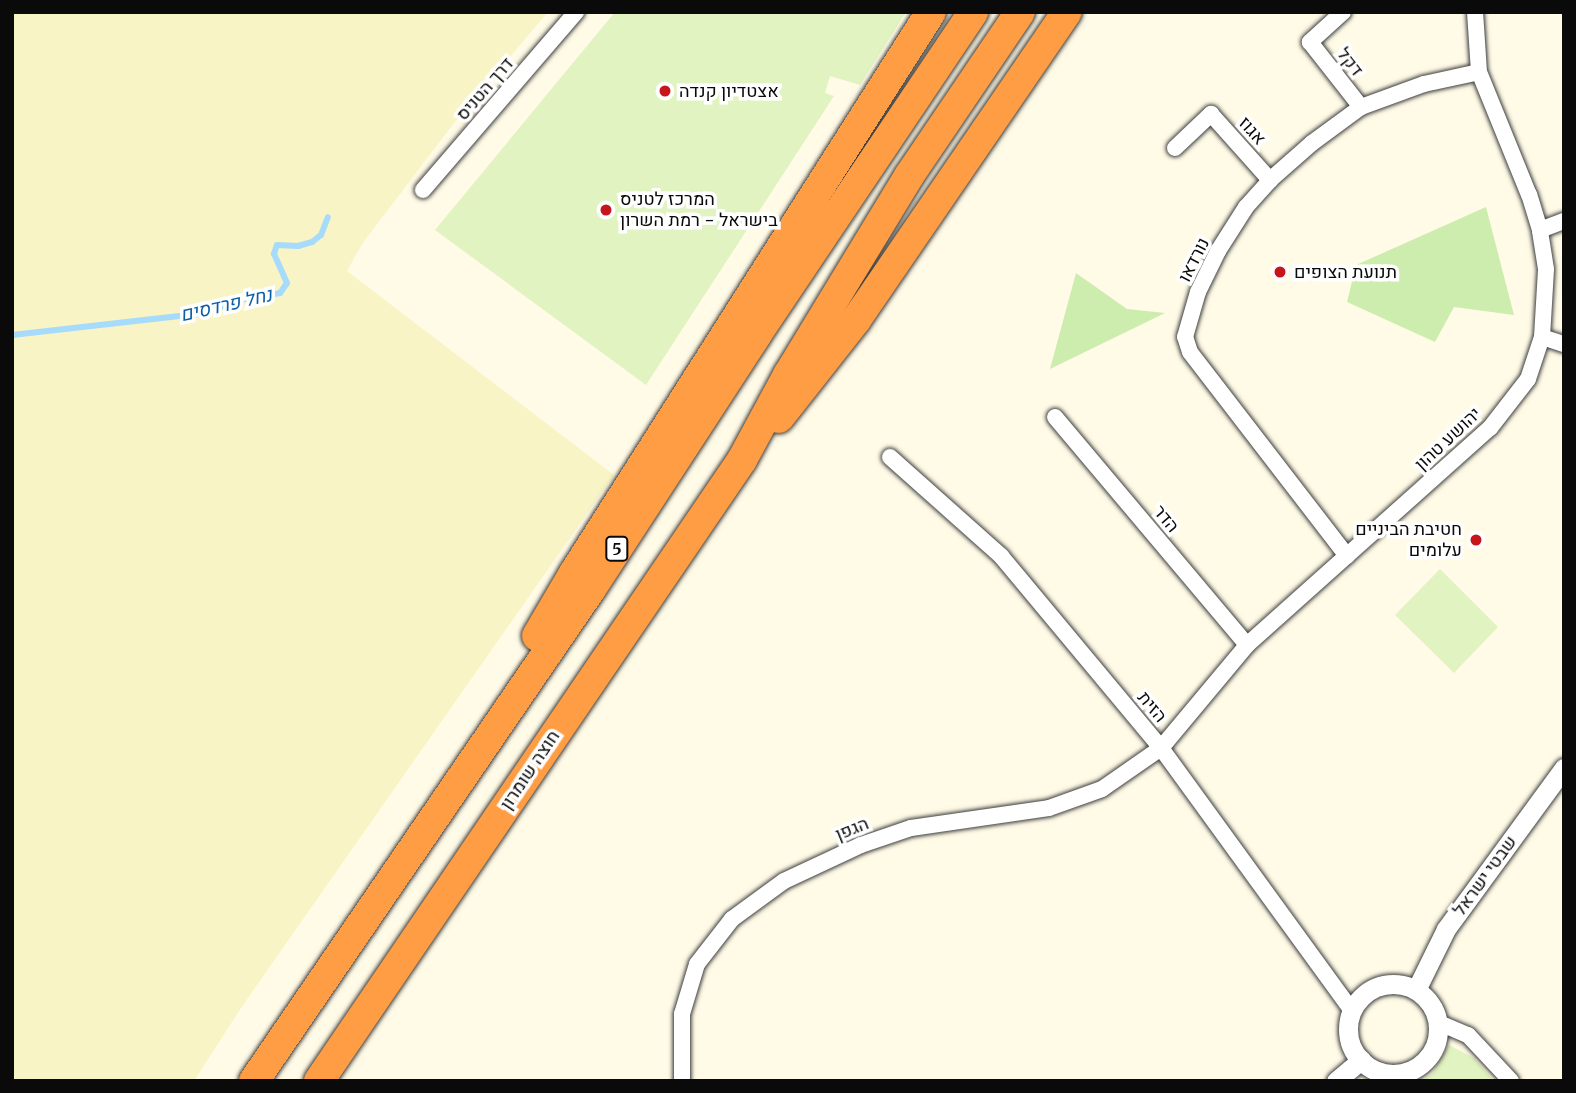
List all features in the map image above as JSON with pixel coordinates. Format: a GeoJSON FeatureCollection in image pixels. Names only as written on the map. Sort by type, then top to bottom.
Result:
{"type":"FeatureCollection","features":[{"type":"Feature","properties":{"kind":"highway"},"geometry":{"type":"LineString","coordinates":[[436,812],[573,573],[931,12]]}},
{"type":"Feature","properties":{"kind":"highway","name":"5"},"geometry":{"type":"LineString","coordinates":[[254,1081],[591,589],[757,334],[973,12]]}},
{"type":"Feature","properties":{"kind":"highway"},"geometry":{"type":"LineString","coordinates":[[742,460],[788,375],[909,176],[1020,12]]}},
{"type":"Feature","properties":{"kind":"highway"},"geometry":{"type":"LineString","coordinates":[[742,460],[795,400],[856,320],[1067,12]]}},
{"type":"Feature","properties":{"kind":"highway","name":"חוצה שומרון"},"geometry":{"type":"LineString","coordinates":[[319,1081],[742,460]]}},
{"type":"Feature","properties":{"kind":"street","name":"דרך הטניס"},"geometry":{"type":"LineString","coordinates":[[423,190],[576,12]]}},
{"type":"Feature","properties":{"kind":"street","name":"דקל"},"geometry":{"type":"LineString","coordinates":[[1343,12],[1310,42],[1361,107]]}},
{"type":"Feature","properties":{"kind":"street","name":"יהושע טהון"},"geometry":{"type":"LineString","coordinates":[[1161,748],[1247,645],[1490,428],[1528,379],[1542,337],[1546,269],[1540,230],[1479,72],[1475,12]]}},
{"type":"Feature","properties":{"kind":"street","name":"נורדאו"},"geometry":{"type":"LineString","coordinates":[[1347,556],[1190,352],[1185,337],[1198,292],[1218,251],[1246,207],[1270,180],[1312,143],[1361,107],[1424,84],[1479,72]]}},
{"type":"Feature","properties":{"kind":"street","name":"אגוז"},"geometry":{"type":"LineString","coordinates":[[1175,148],[1211,114],[1270,180]]}},
{"type":"Feature","properties":{"kind":"street"},"geometry":{"type":"LineString","coordinates":[[1540,230],[1564,221]]}},
{"type":"Feature","properties":{"kind":"street"},"geometry":{"type":"LineString","coordinates":[[1542,337],[1564,344]]}},
{"type":"Feature","properties":{"kind":"street","name":"הדר"},"geometry":{"type":"LineString","coordinates":[[1055,417],[1247,645]]}},
{"type":"Feature","properties":{"kind":"street","name":"הזית"},"geometry":{"type":"LineString","coordinates":[[890,457],[1001,556],[1161,748],[1352,1011]]}},
{"type":"Feature","properties":{"kind":"street","name":"הגפן"},"geometry":{"type":"LineString","coordinates":[[682,1081],[682,1014],[696,964],[732,919],[784,881],[861,845],[911,828],[1049,808],[1102,789],[1161,748]]}},
{"type":"Feature","properties":{"kind":"street","name":"שבטי ישראל"},"geometry":{"type":"LineString","coordinates":[[1416,990],[1446,929],[1564,768]]}},
{"type":"Feature","properties":{"kind":"street"},"geometry":{"type":"LineString","coordinates":[[1394,984],[1416,990],[1426,998],[1437,1022],[1437,1037],[1423,1062],[1411,1070],[1382,1077],[1360,1060],[1349,1037],[1352,1011],[1372,989],[1394,984]]}},
{"type":"Feature","properties":{"kind":"street"},"geometry":{"type":"LineString","coordinates":[[1437,1022],[1468,1035],[1511,1081]]}},
{"type":"Feature","properties":{"kind":"street"},"geometry":{"type":"LineString","coordinates":[[1336,1081],[1360,1060]]}},
{"type":"Feature","properties":{"kind":"shaded area"},"geometry":{"type":"Polygon","coordinates":[[[12,12],[548,12],[454,123],[362,244],[347,271],[614,475],[243,1005],[194,1081],[12,1081],[12,12]]]}},
{"type":"Feature","properties":{"kind":"green space","name":"המרכז לטניס בישראל - רמת השרון"},"geometry":{"type":"Polygon","coordinates":[[[615,12],[906,12],[860,85],[830,76],[825,93],[834,96],[646,385],[435,230],[615,12]]]}},
{"type":"Feature","properties":{"kind":"green space"},"geometry":{"type":"Polygon","coordinates":[[[1486,207],[1514,315],[1454,307],[1435,342],[1347,302],[1356,265],[1486,207]]]}},
{"type":"Feature","properties":{"kind":"green space"},"geometry":{"type":"Polygon","coordinates":[[[1076,273],[1127,309],[1165,313],[1050,369],[1076,273]]]}},
{"type":"Feature","properties":{"kind":"green space"},"geometry":{"type":"Polygon","coordinates":[[[1440,569],[1498,627],[1454,673],[1395,615],[1440,569]]]}},
{"type":"Feature","properties":{"kind":"green space"},"geometry":{"type":"Polygon","coordinates":[[[1449,1045],[1474,1058],[1494,1081],[1420,1081],[1432,1074],[1449,1045]]]}},
{"type":"Feature","properties":{"kind":"waterway","name":"נחל פרדסים"},"geometry":{"type":"LineString","coordinates":[[12,335],[206,313],[239,300],[280,293],[287,283],[274,254],[277,245],[298,246],[312,242],[321,235],[328,217]]}},
{"type":"Feature","properties":{"kind":"place","name":"אצטדיון קנדה"},"geometry":{"type":"Point","coordinates":[665,91]}},
{"type":"Feature","properties":{"kind":"place","name":"המרכז לטניס בישראל - רמת השרון"},"geometry":{"type":"Point","coordinates":[606,210]}},
{"type":"Feature","properties":{"kind":"place","name":"תנועת הצופים"},"geometry":{"type":"Point","coordinates":[1280,272]}},
{"type":"Feature","properties":{"kind":"place","name":"חטיבת הביניים עלומים"},"geometry":{"type":"Point","coordinates":[1476,540]}}]}
